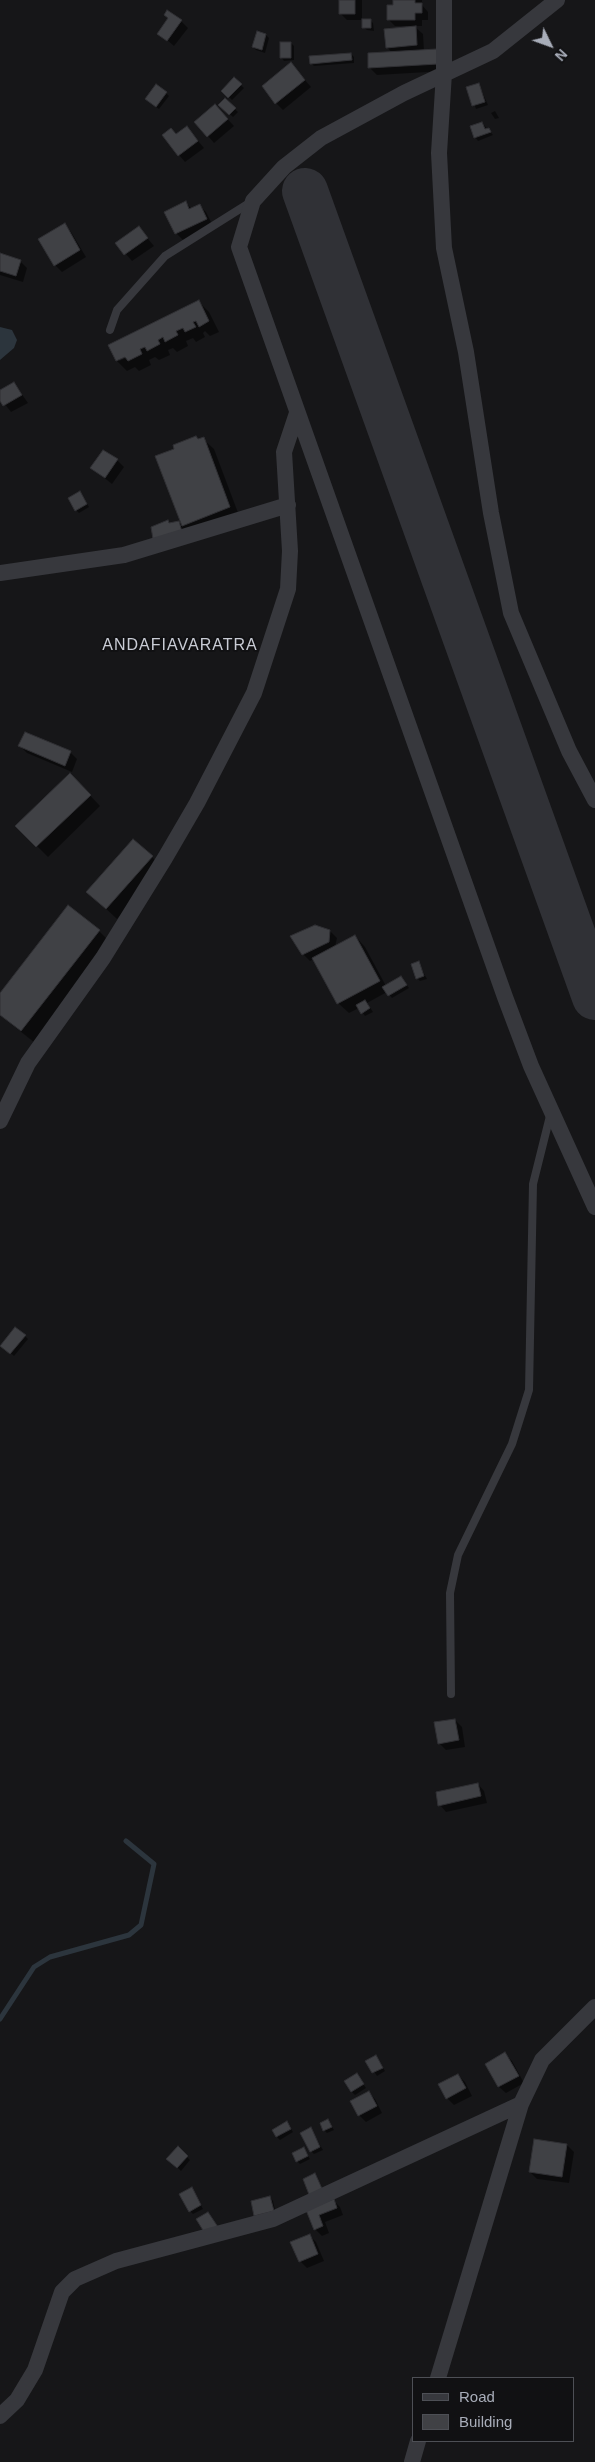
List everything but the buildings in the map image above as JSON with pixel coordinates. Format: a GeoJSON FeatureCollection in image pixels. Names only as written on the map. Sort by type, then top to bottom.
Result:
{"type":"FeatureCollection","features":[{"type":"Feature","properties":{"kind":"street"},"geometry":{"type":"LineString","coordinates":[[444,0],[444,73],[439,153],[444,248],[466,352],[491,512],[511,613],[569,751],[595,800]]}},
{"type":"Feature","properties":{"kind":"street"},"geometry":{"type":"LineString","coordinates":[[557,0],[493,50],[444,73],[321,138],[284,167],[253,201],[239,247],[404,716],[459,863],[504,997],[531,1066],[595,1207]]}},
{"type":"Feature","properties":{"kind":"street"},"geometry":{"type":"LineString","coordinates":[[0,1121],[28,1063],[103,958],[165,858],[197,803],[254,692],[288,589],[290,551],[284,452],[297,413]]}},
{"type":"Feature","properties":{"kind":"street"},"geometry":{"type":"LineString","coordinates":[[0,573],[124,555],[288,505]]}},
{"type":"Feature","properties":{"kind":"street"},"geometry":{"type":"LineString","coordinates":[[438,2377],[521,2104],[542,2060],[595,2007]]}},
{"type":"Feature","properties":{"kind":"street"},"geometry":{"type":"LineString","coordinates":[[0,2416],[17,2400],[35,2370],[62,2292],[75,2278],[116,2261],[273,2220],[521,2104]]}},
{"type":"Feature","properties":{"kind":"street"},"geometry":{"type":"LineString","coordinates":[[412,2462],[418,2442]]}},
{"type":"Feature","properties":{"kind":"lane"},"geometry":{"type":"LineString","coordinates":[[110,330],[116,310],[165,256],[253,201]]}},
{"type":"Feature","properties":{"kind":"lane"},"geometry":{"type":"LineString","coordinates":[[451,1694],[450,1593],[458,1555],[512,1444],[529,1390],[533,1184],[552,1110]]}},
{"type":"Feature","properties":{"kind":"shaded area"},"geometry":{"type":"Polygon","coordinates":[[[0,327],[12,330],[17,340],[14,348],[0,360],[0,327]]]}},
{"type":"Feature","properties":{"kind":"waterway"},"geometry":{"type":"LineString","coordinates":[[0,2019],[34,1967],[50,1957],[129,1935],[141,1925],[154,1864],[126,1841]]}},
{"type":"Feature","properties":{"kind":"taxiway"},"geometry":{"type":"LineString","coordinates":[[305,191],[595,997]]}},
{"type":"Feature","properties":{"kind":"district","name":"ANDAFIAVARATRA"},"geometry":{"type":"Point","coordinates":[180,646]}}]}
